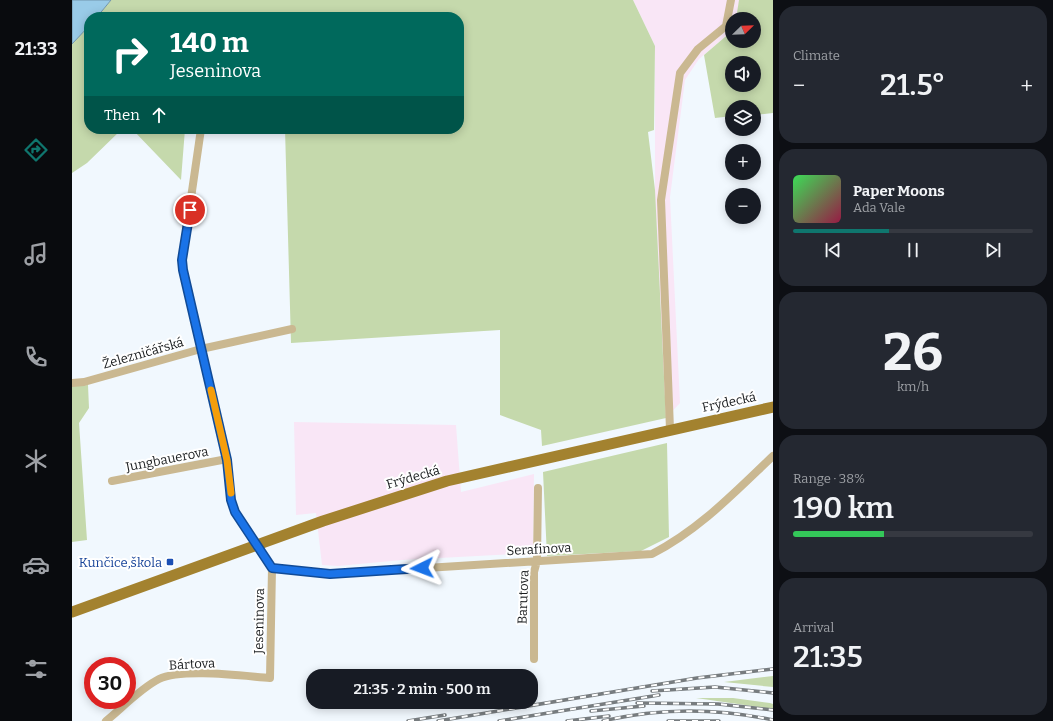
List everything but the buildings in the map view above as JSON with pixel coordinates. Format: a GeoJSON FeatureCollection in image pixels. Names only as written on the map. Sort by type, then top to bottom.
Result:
{"type":"FeatureCollection","features":[{"type":"Feature","properties":{"kind":"main road","name":"Frýdecká"},"geometry":{"type":"LineString","coordinates":[[72,612],[256,544],[388,499],[447,481],[773,406]]}},
{"type":"Feature","properties":{"kind":"street"},"geometry":{"type":"LineString","coordinates":[[670,429],[661,200],[680,73],[698,49],[726,26],[731,0]]}},
{"type":"Feature","properties":{"kind":"street"},"geometry":{"type":"LineString","coordinates":[[200,134],[182,260],[183,270],[227,460],[231,500],[235,512],[272,568]]}},
{"type":"Feature","properties":{"kind":"street","name":"Železničářská"},"geometry":{"type":"LineString","coordinates":[[72,383],[104,378],[201,349],[292,330]]}},
{"type":"Feature","properties":{"kind":"street","name":"Serafinova"},"geometry":{"type":"LineString","coordinates":[[272,568],[330,574],[652,554],[675,542],[701,523],[773,456]]}},
{"type":"Feature","properties":{"kind":"street","name":"Jungbauerova"},"geometry":{"type":"LineString","coordinates":[[112,481],[227,460]]}},
{"type":"Feature","properties":{"kind":"street","name":"Barutova"},"geometry":{"type":"LineString","coordinates":[[534,658],[534,572],[538,561],[538,488]]}},
{"type":"Feature","properties":{"kind":"street","name":"Jeseninova"},"geometry":{"type":"LineString","coordinates":[[270,678],[272,568]]}},
{"type":"Feature","properties":{"kind":"street","name":"Bártova"},"geometry":{"type":"LineString","coordinates":[[106,721],[152,683],[173,674],[216,674],[270,678]]}},
{"type":"Feature","properties":{"kind":"shaded area"},"geometry":{"type":"Polygon","coordinates":[[[633,0],[739,0],[740,2],[738,12],[725,12],[725,37],[699,59],[685,80],[670,197],[680,403],[666,418],[655,227],[655,46],[633,0]]]}},
{"type":"Feature","properties":{"kind":"shaded area"},"geometry":{"type":"Polygon","coordinates":[[[294,422],[456,425],[461,492],[534,474],[533,553],[402,560],[338,566],[322,565],[316,513],[296,515],[294,422]]]}},
{"type":"Feature","properties":{"kind":"green space"},"geometry":{"type":"Polygon","coordinates":[[[111,0],[633,0],[655,46],[654,130],[648,132],[655,190],[666,418],[542,446],[541,430],[500,415],[500,330],[291,343],[285,134],[464,134],[464,12],[101,12],[111,0]]]}},
{"type":"Feature","properties":{"kind":"green space"},"geometry":{"type":"Polygon","coordinates":[[[739,0],[773,0],[773,113],[761,114],[761,100],[725,100],[725,117],[715,118],[704,55],[725,37],[725,48],[761,48],[761,12],[737,12],[739,0]]]}},
{"type":"Feature","properties":{"kind":"green space"},"geometry":{"type":"Polygon","coordinates":[[[84,31],[84,134],[117,134],[87,163],[72,173],[72,44],[84,31]]]}},
{"type":"Feature","properties":{"kind":"green space"},"geometry":{"type":"Polygon","coordinates":[[[137,134],[185,134],[181,180],[137,134]]]}},
{"type":"Feature","properties":{"kind":"green space"},"geometry":{"type":"Polygon","coordinates":[[[88,385],[89,408],[79,423],[87,540],[72,542],[72,386],[88,385]]]}},
{"type":"Feature","properties":{"kind":"green space"},"geometry":{"type":"Polygon","coordinates":[[[667,443],[669,537],[641,551],[547,556],[543,472],[667,443]]]}},
{"type":"Feature","properties":{"kind":"green space"},"geometry":{"type":"Polygon","coordinates":[[[773,676],[773,687],[724,682],[773,676]]]}},
{"type":"Feature","properties":{"kind":"green space"},"geometry":{"type":"Polygon","coordinates":[[[696,698],[733,698],[770,703],[773,704],[773,711],[765,708],[696,698]]]}},
{"type":"Feature","properties":{"kind":"water"},"geometry":{"type":"Polygon","coordinates":[[[72,0],[111,0],[101,12],[84,12],[84,31],[72,44],[72,0]]]}},
{"type":"Feature","properties":{"kind":"railway"},"geometry":{"type":"LineString","coordinates":[[438,721],[697,678],[773,669]]}},
{"type":"Feature","properties":{"kind":"railway"},"geometry":{"type":"LineString","coordinates":[[652,691],[715,687],[773,693]]}},
{"type":"Feature","properties":{"kind":"railway"},"geometry":{"type":"LineString","coordinates":[[499,721],[659,695]]}},
{"type":"Feature","properties":{"kind":"railway"},"geometry":{"type":"LineString","coordinates":[[637,703],[718,704],[773,710]]}},
{"type":"Feature","properties":{"kind":"railway"},"geometry":{"type":"LineString","coordinates":[[591,711],[644,706]]}},
{"type":"Feature","properties":{"kind":"railway"},"geometry":{"type":"LineString","coordinates":[[603,721],[645,714],[688,711],[731,713],[773,720]]}},
{"type":"Feature","properties":{"kind":"railway"},"geometry":{"type":"LineString","coordinates":[[408,721],[445,715]]}},
{"type":"Feature","properties":{"kind":"railway"},"geometry":{"type":"LineString","coordinates":[[567,721],[609,716]]}},
{"type":"Feature","properties":{"kind":"railway"},"geometry":{"type":"LineString","coordinates":[[668,721],[719,721]]}},
{"type":"Feature","properties":{"kind":"slow traffic"},"geometry":{"type":"LineString","coordinates":[[211,390],[227,460],[231,493]]}},
{"type":"Feature","properties":{"kind":"place","name":"Kunčice,škola"},"geometry":{"type":"Point","coordinates":[170,562]}},
{"type":"Feature","properties":{"kind":"route"},"geometry":{"type":"LineString","coordinates":[[190,210],[185,249],[182,260],[183,270],[227,460],[231,500],[241,524],[272,568],[330,574],[422,568]]}}]}
